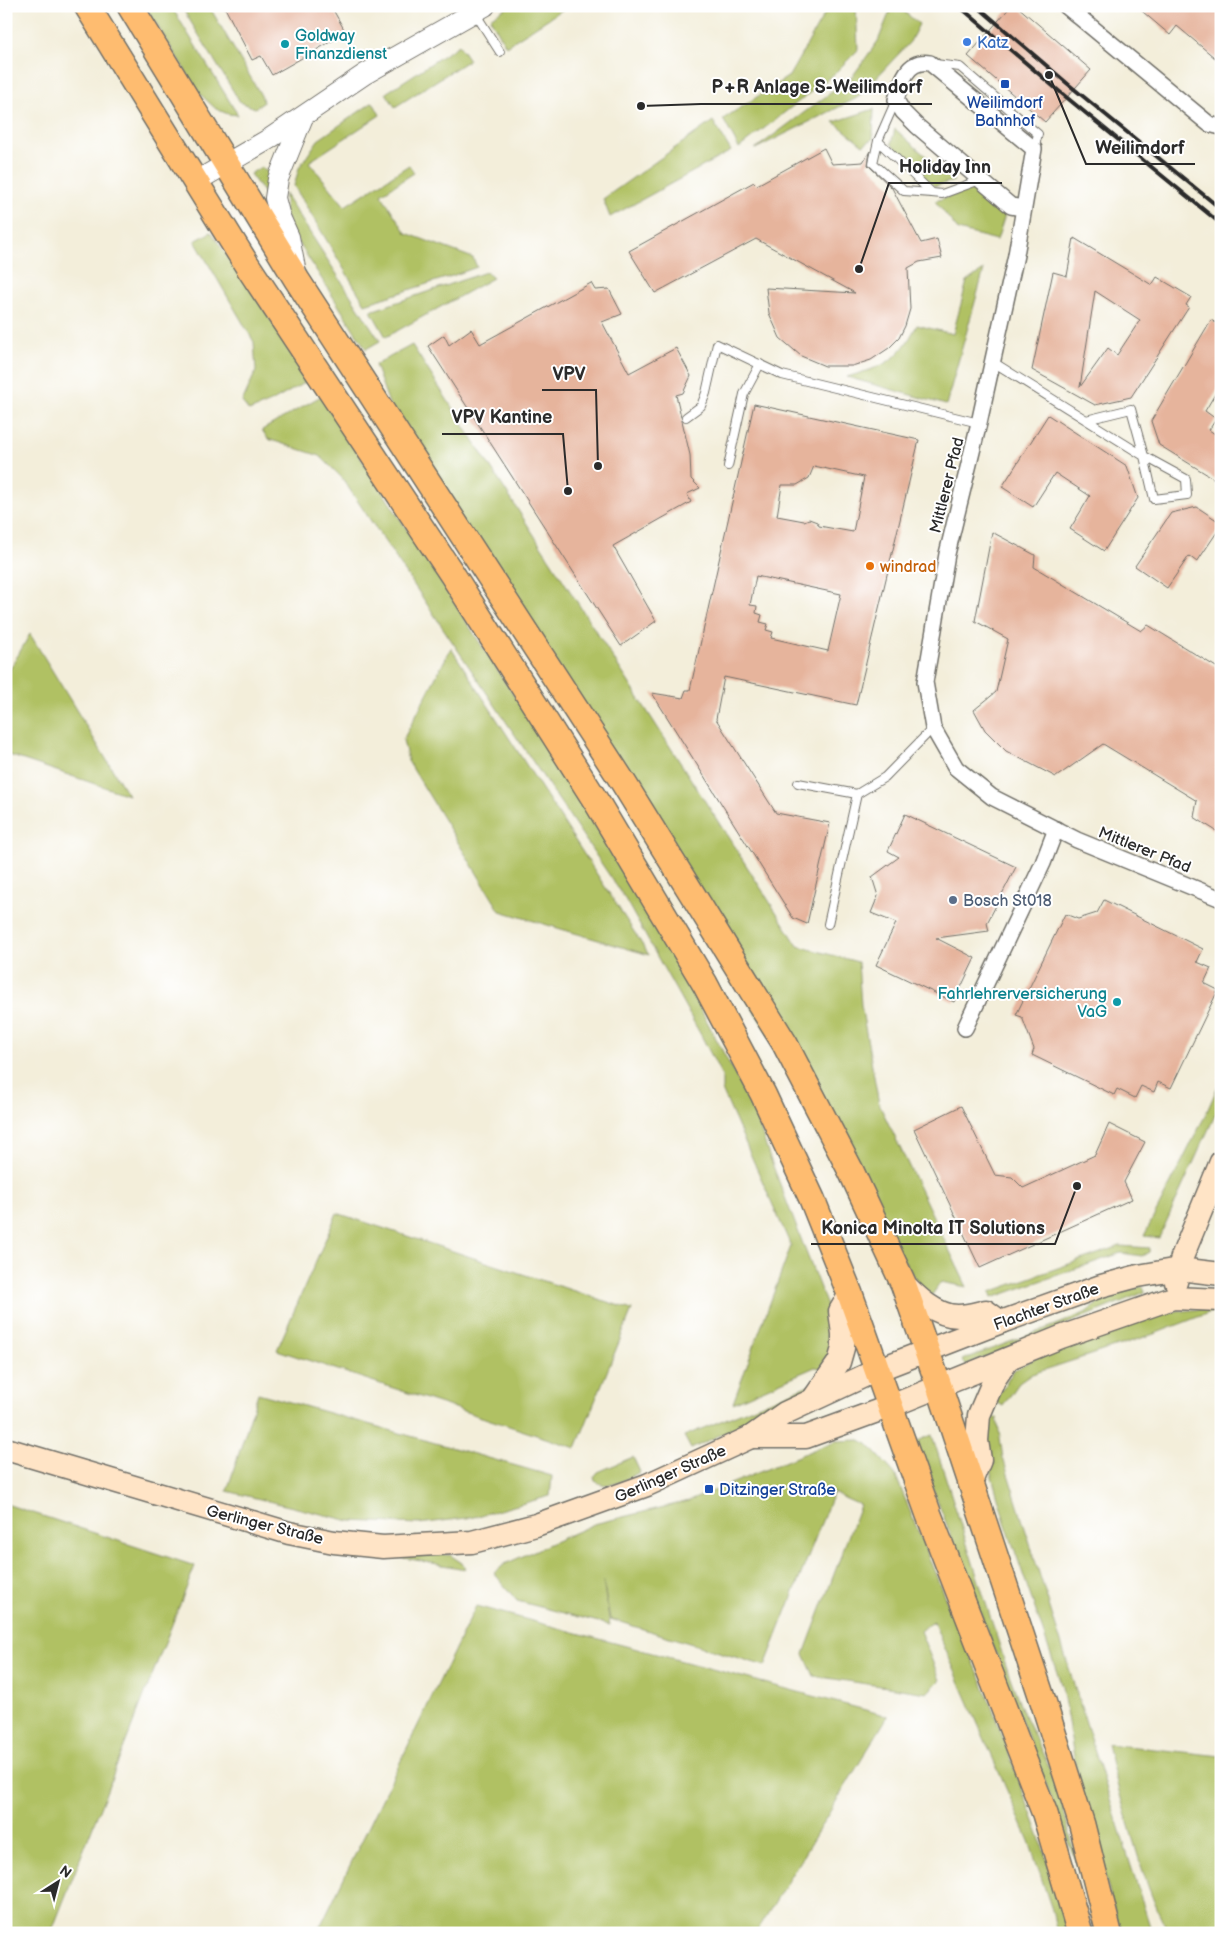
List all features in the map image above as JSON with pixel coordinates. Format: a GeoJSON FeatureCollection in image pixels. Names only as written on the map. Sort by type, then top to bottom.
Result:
{"type":"FeatureCollection","features":[{"type":"Feature","properties":{"kind":"main road"},"geometry":{"type":"LineString","coordinates":[[87,6],[280,316],[457,582],[599,806],[705,984],[763,1094],[812,1199],[850,1294],[950,1571],[1045,1814],[1080,1933]]}},
{"type":"Feature","properties":{"kind":"main road"},"geometry":{"type":"LineString","coordinates":[[130,6],[297,280],[623,782],[785,1044],[851,1171],[903,1283],[939,1386],[1079,1815],[1109,1933]]}},
{"type":"Feature","properties":{"kind":"main road"},"geometry":{"type":"LineString","coordinates":[[1173,1298],[1178,1269],[1221,1162]]}},
{"type":"Feature","properties":{"kind":"main road","name":"Flachter Straße"},"geometry":{"type":"LineString","coordinates":[[877,1370],[926,1350],[1101,1286],[1138,1276],[1178,1269],[1221,1274]]}},
{"type":"Feature","properties":{"kind":"main road"},"geometry":{"type":"LineString","coordinates":[[903,1283],[928,1306],[956,1316],[986,1311],[1001,1322]]}},
{"type":"Feature","properties":{"kind":"main road"},"geometry":{"type":"LineString","coordinates":[[812,1400],[829,1379],[839,1362],[843,1348],[840,1311],[850,1294]]}},
{"type":"Feature","properties":{"kind":"main road"},"geometry":{"type":"LineString","coordinates":[[891,1406],[1061,1337],[1173,1298],[1221,1300]]}},
{"type":"Feature","properties":{"kind":"main road"},"geometry":{"type":"LineString","coordinates":[[970,1482],[980,1460],[977,1441],[979,1414],[994,1380],[1008,1359]]}},
{"type":"Feature","properties":{"kind":"main road","name":"Gerlinger Straße"},"geometry":{"type":"LineString","coordinates":[[6,1449],[289,1534],[334,1542],[383,1547],[472,1542],[536,1526],[647,1486],[751,1437],[785,1413],[877,1370]]}},
{"type":"Feature","properties":{"kind":"main road","name":"Gerlinger Straße"},"geometry":{"type":"LineString","coordinates":[[751,1437],[806,1437],[891,1406]]}},
{"type":"Feature","properties":{"kind":"street"},"geometry":{"type":"LineString","coordinates":[[1066,6],[1209,124],[1221,127]]}},
{"type":"Feature","properties":{"kind":"street"},"geometry":{"type":"LineString","coordinates":[[195,182],[269,139],[365,74],[477,8]]}},
{"type":"Feature","properties":{"kind":"street","name":"Mittlerer Pfad"},"geometry":{"type":"LineString","coordinates":[[896,100],[900,84],[910,68],[921,61],[930,63],[1034,149],[1016,255],[948,554],[925,682],[934,728],[956,768],[992,797],[1077,840],[1221,899]]}},
{"type":"Feature","properties":{"kind":"street"},"geometry":{"type":"LineString","coordinates":[[896,100],[903,112],[917,126],[1011,206],[1023,208]]}},
{"type":"Feature","properties":{"kind":"street"},"geometry":{"type":"LineString","coordinates":[[297,280],[289,237],[280,218],[275,198],[278,179],[303,117]]}},
{"type":"Feature","properties":{"kind":"street"},"geometry":{"type":"LineString","coordinates":[[965,1028],[1043,863],[1056,829]]}},
{"type":"Feature","properties":{"kind":"lane"},"geometry":{"type":"LineString","coordinates":[[477,8],[500,52]]}},
{"type":"Feature","properties":{"kind":"lane"},"geometry":{"type":"LineString","coordinates":[[896,100],[878,141],[873,163],[904,191],[942,194],[981,180]]}},
{"type":"Feature","properties":{"kind":"lane"},"geometry":{"type":"LineString","coordinates":[[878,141],[932,192]]}},
{"type":"Feature","properties":{"kind":"lane"},"geometry":{"type":"LineString","coordinates":[[686,417],[701,406],[706,393],[717,344],[782,375],[979,423]]}},
{"type":"Feature","properties":{"kind":"lane"},"geometry":{"type":"LineString","coordinates":[[993,362],[1086,420],[1144,456],[1186,479],[1187,495],[1154,499],[1144,456],[1130,409],[1086,420]]}},
{"type":"Feature","properties":{"kind":"lane"},"geometry":{"type":"LineString","coordinates":[[728,466],[744,394],[760,364]]}},
{"type":"Feature","properties":{"kind":"lane"},"geometry":{"type":"LineString","coordinates":[[798,783],[857,794],[885,777],[934,728]]}},
{"type":"Feature","properties":{"kind":"lane"},"geometry":{"type":"LineString","coordinates":[[828,924],[857,794]]}},
{"type":"Feature","properties":{"kind":"green space"},"geometry":{"type":"Polygon","coordinates":[[[145,6],[171,6],[238,115],[228,114],[216,109],[200,94],[145,6]]]}},
{"type":"Feature","properties":{"kind":"green space"},"geometry":{"type":"Polygon","coordinates":[[[181,6],[209,6],[262,97],[263,103],[255,108],[240,102],[181,6]]]}},
{"type":"Feature","properties":{"kind":"green space"},"geometry":{"type":"Polygon","coordinates":[[[509,6],[568,6],[506,46],[490,18],[509,6]]]}},
{"type":"Feature","properties":{"kind":"green space"},"geometry":{"type":"Polygon","coordinates":[[[829,6],[856,6],[858,50],[834,74],[739,148],[723,119],[789,76],[829,6]]]}},
{"type":"Feature","properties":{"kind":"green space"},"geometry":{"type":"Polygon","coordinates":[[[892,6],[897,6],[919,24],[910,42],[857,98],[755,149],[852,77],[878,41],[892,6]]]}},
{"type":"Feature","properties":{"kind":"green space"},"geometry":{"type":"Polygon","coordinates":[[[459,45],[469,60],[395,107],[386,93],[459,45]]]}},
{"type":"Feature","properties":{"kind":"green space"},"geometry":{"type":"Polygon","coordinates":[[[373,102],[380,115],[309,162],[345,206],[409,165],[414,173],[381,194],[406,233],[473,258],[477,267],[365,304],[294,186],[299,168],[318,140],[373,102]]]}},
{"type":"Feature","properties":{"kind":"green space"},"geometry":{"type":"Polygon","coordinates":[[[874,109],[873,139],[863,145],[834,122],[874,109]]]}},
{"type":"Feature","properties":{"kind":"green space"},"geometry":{"type":"Polygon","coordinates":[[[713,121],[731,151],[610,217],[603,199],[713,121]]]}},
{"type":"Feature","properties":{"kind":"green space"},"geometry":{"type":"Polygon","coordinates":[[[895,129],[954,181],[934,186],[891,144],[895,129]]]}},
{"type":"Feature","properties":{"kind":"green space"},"geometry":{"type":"Polygon","coordinates":[[[261,167],[271,174],[266,196],[250,174],[261,167]]]}},
{"type":"Feature","properties":{"kind":"green space"},"geometry":{"type":"Polygon","coordinates":[[[980,187],[1007,209],[997,240],[958,230],[935,201],[980,187]]]}},
{"type":"Feature","properties":{"kind":"green space"},"geometry":{"type":"Polygon","coordinates":[[[285,194],[380,341],[366,349],[292,232],[285,214],[285,194]]]}},
{"type":"Feature","properties":{"kind":"green space"},"geometry":{"type":"Polygon","coordinates":[[[211,232],[311,379],[271,402],[249,411],[242,402],[256,371],[254,342],[195,241],[211,232]]]}},
{"type":"Feature","properties":{"kind":"green space"},"geometry":{"type":"Polygon","coordinates":[[[984,270],[946,405],[847,377],[889,361],[910,338],[917,325],[953,334],[967,281],[984,270]]]}},
{"type":"Feature","properties":{"kind":"green space"},"geometry":{"type":"Polygon","coordinates":[[[486,272],[493,278],[386,337],[371,311],[486,272]]]}},
{"type":"Feature","properties":{"kind":"green space"},"geometry":{"type":"Polygon","coordinates":[[[412,345],[798,946],[858,962],[861,1005],[879,1104],[967,1287],[941,1282],[932,1295],[917,1282],[391,409],[375,365],[412,345]]]}},
{"type":"Feature","properties":{"kind":"green space"},"geometry":{"type":"Polygon","coordinates":[[[321,396],[525,713],[651,914],[756,1115],[768,1153],[830,1314],[833,1344],[825,1369],[815,1367],[733,1403],[791,1246],[722,1090],[722,1076],[624,897],[342,478],[320,456],[268,439],[262,430],[321,396]]]}},
{"type":"Feature","properties":{"kind":"green space"},"geometry":{"type":"Polygon","coordinates":[[[30,634],[128,795],[6,754],[6,676],[30,634]]]}},
{"type":"Feature","properties":{"kind":"green space"},"geometry":{"type":"Polygon","coordinates":[[[451,648],[649,955],[500,911],[408,761],[403,740],[451,648]]]}},
{"type":"Feature","properties":{"kind":"green space"},"geometry":{"type":"Polygon","coordinates":[[[1221,1079],[1221,1102],[1159,1238],[1144,1236],[1205,1116],[1221,1079]]]}},
{"type":"Feature","properties":{"kind":"green space"},"geometry":{"type":"Polygon","coordinates":[[[337,1213],[632,1310],[576,1448],[277,1350],[337,1213]]]}},
{"type":"Feature","properties":{"kind":"green space"},"geometry":{"type":"Polygon","coordinates":[[[1120,1246],[1150,1248],[1149,1252],[1142,1256],[1121,1253],[992,1298],[990,1292],[1120,1246]]]}},
{"type":"Feature","properties":{"kind":"green space"},"geometry":{"type":"Polygon","coordinates":[[[1143,1286],[1145,1292],[966,1365],[962,1360],[1085,1313],[1102,1300],[1118,1292],[1143,1286]]]}},
{"type":"Feature","properties":{"kind":"green space"},"geometry":{"type":"Polygon","coordinates":[[[1211,1308],[1216,1310],[1154,1334],[1032,1374],[1019,1383],[1003,1406],[995,1401],[1014,1370],[1037,1357],[1164,1313],[1211,1308]]]}},
{"type":"Feature","properties":{"kind":"green space"},"geometry":{"type":"Polygon","coordinates":[[[816,1382],[801,1396],[691,1449],[684,1436],[816,1382]]]}},
{"type":"Feature","properties":{"kind":"green space"},"geometry":{"type":"Polygon","coordinates":[[[258,1393],[552,1476],[550,1496],[474,1517],[419,1524],[350,1521],[227,1491],[258,1393]]]}},
{"type":"Feature","properties":{"kind":"green space"},"geometry":{"type":"Polygon","coordinates":[[[988,1415],[997,1418],[1003,1458],[1152,1933],[1120,1933],[1075,1763],[1062,1687],[1005,1522],[985,1452],[988,1415]]]}},
{"type":"Feature","properties":{"kind":"green space"},"geometry":{"type":"Polygon","coordinates":[[[932,1435],[1008,1672],[1025,1717],[1046,1760],[1061,1800],[1079,1870],[915,1442],[932,1435]]]}},
{"type":"Feature","properties":{"kind":"green space"},"geometry":{"type":"Polygon","coordinates":[[[860,1440],[868,1444],[895,1474],[948,1605],[982,1681],[1039,1835],[1070,1933],[1057,1933],[1052,1910],[1029,1841],[933,1621],[920,1631],[940,1680],[927,1693],[814,1676],[804,1654],[860,1505],[833,1493],[765,1666],[610,1619],[603,1581],[610,1625],[517,1601],[494,1573],[505,1564],[594,1524],[689,1501],[835,1441],[860,1440]]]}},
{"type":"Feature","properties":{"kind":"green space"},"geometry":{"type":"Polygon","coordinates":[[[633,1457],[640,1472],[618,1483],[606,1485],[595,1481],[594,1477],[598,1472],[633,1457]]]}},
{"type":"Feature","properties":{"kind":"green space"},"geometry":{"type":"Polygon","coordinates":[[[6,1504],[195,1566],[51,1933],[6,1933],[6,1504]]]}},
{"type":"Feature","properties":{"kind":"green space"},"geometry":{"type":"Polygon","coordinates":[[[450,1555],[462,1563],[465,1569],[393,1556],[450,1555]]]}},
{"type":"Feature","properties":{"kind":"green space"},"geometry":{"type":"Polygon","coordinates":[[[476,1606],[888,1716],[756,1933],[317,1933],[476,1606]]]}},
{"type":"Feature","properties":{"kind":"green space"},"geometry":{"type":"Polygon","coordinates":[[[1107,1744],[1221,1756],[1221,1933],[1169,1933],[1152,1898],[1122,1802],[1107,1744]]]}},
{"type":"Feature","properties":{"kind":"building","name":"Goldway Finanzdienst"},"geometry":{"type":"Polygon","coordinates":[[[224,6],[331,6],[346,33],[272,75],[261,56],[252,60],[224,6]]]}},
{"type":"Feature","properties":{"kind":"building"},"geometry":{"type":"Polygon","coordinates":[[[1011,6],[1017,6],[1091,70],[1045,122],[968,56],[1011,6]]]}},
{"type":"Feature","properties":{"kind":"building"},"geometry":{"type":"Polygon","coordinates":[[[1136,6],[1221,6],[1221,63],[1177,26],[1170,35],[1136,6]]]}},
{"type":"Feature","properties":{"kind":"building"},"geometry":{"type":"Polygon","coordinates":[[[824,148],[832,164],[863,162],[870,151],[868,165],[892,188],[921,243],[937,239],[942,258],[919,262],[908,268],[910,309],[899,338],[889,348],[871,360],[852,366],[825,366],[801,356],[780,338],[769,313],[766,288],[855,293],[756,239],[655,293],[629,251],[754,182],[757,185],[824,148]]]}},
{"type":"Feature","properties":{"kind":"building"},"geometry":{"type":"Polygon","coordinates":[[[1074,238],[1152,285],[1157,277],[1191,297],[1186,305],[1189,307],[1131,397],[1095,405],[1032,370],[1053,272],[1067,276],[1074,238]],[[1095,291],[1080,387],[1108,348],[1117,355],[1140,320],[1095,291]]]}},
{"type":"Feature","properties":{"kind":"building"},"geometry":{"type":"Polygon","coordinates":[[[591,283],[595,290],[609,289],[622,314],[602,322],[629,373],[676,348],[691,376],[683,393],[676,395],[690,455],[691,479],[700,488],[687,494],[691,502],[613,546],[656,621],[621,646],[428,346],[444,335],[449,345],[471,329],[480,344],[591,283]]]}},
{"type":"Feature","properties":{"kind":"building"},"geometry":{"type":"Polygon","coordinates":[[[1211,320],[1221,326],[1221,384],[1205,411],[1216,419],[1209,430],[1221,438],[1221,483],[1159,445],[1151,421],[1211,320]]]}},
{"type":"Feature","properties":{"kind":"building"},"geometry":{"type":"Polygon","coordinates":[[[754,404],[919,440],[856,705],[724,677],[716,719],[776,813],[830,823],[807,924],[793,918],[652,693],[683,698],[686,690],[690,690],[754,404]],[[814,466],[809,478],[797,485],[782,485],[777,516],[804,521],[809,519],[817,522],[819,526],[853,532],[864,477],[814,466]],[[756,576],[750,605],[757,606],[756,613],[762,615],[760,622],[768,624],[766,630],[773,632],[771,638],[828,651],[841,594],[756,576]]]}},
{"type":"Feature","properties":{"kind":"building"},"geometry":{"type":"Polygon","coordinates":[[[1048,415],[1127,466],[1138,498],[1104,551],[1070,529],[1090,496],[1055,473],[1033,507],[1002,487],[1048,415]]]}},
{"type":"Feature","properties":{"kind":"building"},"geometry":{"type":"Polygon","coordinates":[[[1197,507],[1221,523],[1221,526],[1197,562],[1189,556],[1167,588],[1135,566],[1171,513],[1197,507]]]}},
{"type":"Feature","properties":{"kind":"building"},"geometry":{"type":"Polygon","coordinates":[[[992,532],[1035,555],[1034,567],[1141,631],[1148,625],[1221,670],[1221,834],[1194,817],[1197,801],[1103,744],[1056,777],[1006,751],[985,730],[974,710],[996,692],[1008,639],[975,621],[992,532]]]}},
{"type":"Feature","properties":{"kind":"building"},"geometry":{"type":"Polygon","coordinates":[[[905,814],[1016,867],[987,923],[989,931],[936,938],[975,958],[954,1002],[876,965],[896,923],[871,913],[878,896],[872,877],[899,857],[888,851],[905,814]]]}},
{"type":"Feature","properties":{"kind":"building","name":"Fahrlehrerversicherung VaG"},"geometry":{"type":"Polygon","coordinates":[[[1104,900],[1203,949],[1197,962],[1211,968],[1204,983],[1218,990],[1171,1088],[1158,1082],[1154,1092],[1141,1086],[1135,1098],[1117,1089],[1114,1095],[1032,1055],[1034,1049],[1022,1017],[1016,1015],[1065,914],[1078,919],[1097,913],[1104,900]]]}},
{"type":"Feature","properties":{"kind":"building"},"geometry":{"type":"Polygon","coordinates":[[[961,1106],[995,1175],[1012,1177],[1023,1188],[1095,1155],[1109,1124],[1145,1142],[1124,1182],[1132,1199],[980,1268],[914,1129],[961,1106]]]}},
{"type":"Feature","properties":{"kind":"railway"},"geometry":{"type":"LineString","coordinates":[[959,6],[1060,92],[1221,224]]}},
{"type":"Feature","properties":{"kind":"railway"},"geometry":{"type":"LineString","coordinates":[[977,6],[1068,84],[1221,209]]}},
{"type":"Feature","properties":{"kind":"place","name":"Katz"},"geometry":{"type":"Point","coordinates":[967,42]}},
{"type":"Feature","properties":{"kind":"place","name":"Goldway Finanzdienst"},"geometry":{"type":"Point","coordinates":[285,44]}},
{"type":"Feature","properties":{"kind":"place","name":"Weilimdorf"},"geometry":{"type":"Point","coordinates":[1049,75]}},
{"type":"Feature","properties":{"kind":"place","name":"Weilimdorf Bahnhof"},"geometry":{"type":"Point","coordinates":[1005,84]}},
{"type":"Feature","properties":{"kind":"place","name":"P+R Anlage S-Weilimdorf"},"geometry":{"type":"Point","coordinates":[641,106]}},
{"type":"Feature","properties":{"kind":"place","name":"Holiday Inn"},"geometry":{"type":"Point","coordinates":[859,269]}},
{"type":"Feature","properties":{"kind":"place","name":"VPV"},"geometry":{"type":"Point","coordinates":[598,466]}},
{"type":"Feature","properties":{"kind":"place","name":"VPV Kantine"},"geometry":{"type":"Point","coordinates":[568,491]}},
{"type":"Feature","properties":{"kind":"place","name":"windrad"},"geometry":{"type":"Point","coordinates":[870,566]}},
{"type":"Feature","properties":{"kind":"place","name":"Bosch St018"},"geometry":{"type":"Point","coordinates":[953,900]}},
{"type":"Feature","properties":{"kind":"place","name":"Fahrlehrerversicherung VaG"},"geometry":{"type":"Point","coordinates":[1117,1002]}},
{"type":"Feature","properties":{"kind":"place","name":"Konica Minolta IT Solutions"},"geometry":{"type":"Point","coordinates":[1077,1186]}},
{"type":"Feature","properties":{"kind":"place","name":"Ditzinger Straße"},"geometry":{"type":"Point","coordinates":[709,1489]}}]}
